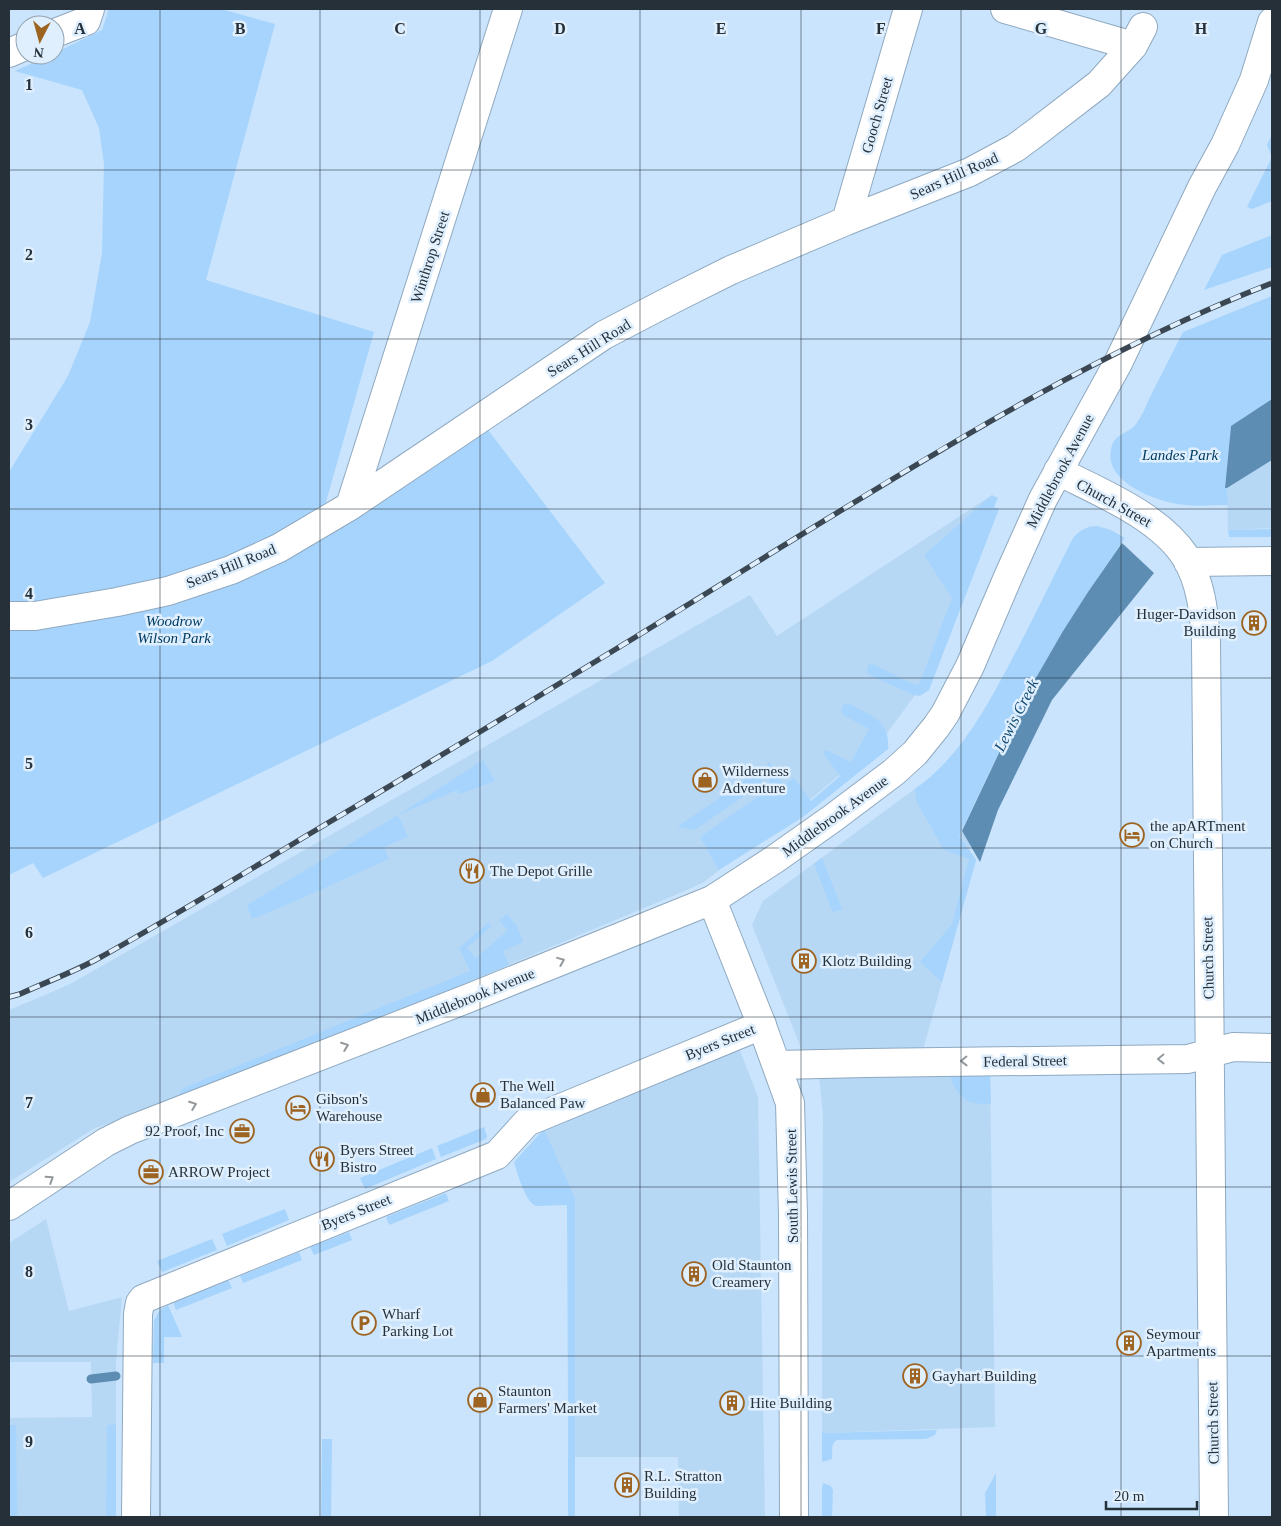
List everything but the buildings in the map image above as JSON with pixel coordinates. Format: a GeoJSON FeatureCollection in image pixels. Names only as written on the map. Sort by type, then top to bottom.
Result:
{"type":"FeatureCollection","features":[{"type":"Feature","properties":{"kind":"street","name":"Winthrop Street"},"geometry":{"type":"LineString","coordinates":[[350,506],[508,9]]}},
{"type":"Feature","properties":{"kind":"street","name":"Gooch Street"},"geometry":{"type":"LineString","coordinates":[[846,221],[908,9]]}},
{"type":"Feature","properties":{"kind":"street","name":"Sears Hill Road"},"geometry":{"type":"LineString","coordinates":[[9,616],[35,616],[168,591],[206,579],[255,560],[279,548],[350,506],[604,335],[732,270],[846,221],[970,172],[1015,148],[1099,84],[1138,37],[1004,9]]}},
{"type":"Feature","properties":{"kind":"street"},"geometry":{"type":"LineString","coordinates":[[65,28],[88,15]]}},
{"type":"Feature","properties":{"kind":"street","name":"Middlebrook Avenue"},"geometry":{"type":"LineString","coordinates":[[9,1206],[106,1142],[130,1130],[469,998],[712,900],[775,859],[871,790],[910,758],[930,736],[964,680],[1012,568],[1058,471],[1118,363],[1202,187],[1225,145],[1254,80],[1272,22]]}},
{"type":"Feature","properties":{"kind":"street","name":"Church Street"},"geometry":{"type":"LineString","coordinates":[[1058,471],[1146,518],[1163,532],[1175,544],[1188,562],[1197,582],[1202,604],[1206,641],[1214,1517]]}},
{"type":"Feature","properties":{"kind":"street"},"geometry":{"type":"LineString","coordinates":[[1188,562],[1272,561]]}},
{"type":"Feature","properties":{"kind":"street","name":"South Lewis Street"},"geometry":{"type":"LineString","coordinates":[[712,900],[762,1025],[790,1103],[794,1517]]}},
{"type":"Feature","properties":{"kind":"street","name":"Byers Street"},"geometry":{"type":"LineString","coordinates":[[136,1517],[138,1314],[140,1303],[143,1299],[496,1155],[527,1122],[762,1025]]}},
{"type":"Feature","properties":{"kind":"street","name":"Federal Street"},"geometry":{"type":"LineString","coordinates":[[777,1065],[1188,1059],[1233,1047],[1272,1048]]}},
{"type":"Feature","properties":{"kind":"shaded area"},"geometry":{"type":"Polygon","coordinates":[[[1272,399],[1272,460],[1225,488],[1231,426],[1272,399]]]}},
{"type":"Feature","properties":{"kind":"shaded area"},"geometry":{"type":"Polygon","coordinates":[[[1272,460],[1272,528],[1228,530],[1227,488],[1272,460]]]}},
{"type":"Feature","properties":{"kind":"shaded area"},"geometry":{"type":"Polygon","coordinates":[[[992,495],[915,695],[885,736],[810,800],[704,882],[350,1031],[176,1100],[95,1128],[9,1182],[9,1010],[72,983],[750,595],[777,636],[992,495]]]}},
{"type":"Feature","properties":{"kind":"shaded area"},"geometry":{"type":"Polygon","coordinates":[[[1122,543],[1154,573],[1052,700],[998,810],[980,862],[962,831],[1017,715],[1025,691],[1033,683],[1063,631],[1122,543]]]}},
{"type":"Feature","properties":{"kind":"shaded area"},"geometry":{"type":"Polygon","coordinates":[[[920,785],[959,836],[962,831],[970,845],[969,849],[976,860],[923,1050],[803,1053],[752,925],[763,901],[920,785]]]}},
{"type":"Feature","properties":{"kind":"shaded area"},"geometry":{"type":"Polygon","coordinates":[[[739,1048],[758,1097],[765,1517],[679,1517],[678,1457],[575,1457],[575,1216],[559,1164],[544,1129],[739,1048]]]}},
{"type":"Feature","properties":{"kind":"shaded area"},"geometry":{"type":"Polygon","coordinates":[[[990,1073],[995,1427],[822,1433],[823,1116],[819,1075],[990,1073]]]}},
{"type":"Feature","properties":{"kind":"shaded area"},"geometry":{"type":"Polygon","coordinates":[[[46,1219],[69,1311],[122,1297],[116,1362],[116,1517],[9,1517],[9,1418],[92,1417],[91,1362],[9,1362],[9,1243],[46,1219]]]}},
{"type":"Feature","properties":{"kind":"green space","name":"Woodrow Wilson Park"},"geometry":{"type":"Polygon","coordinates":[[[109,9],[221,9],[275,24],[206,280],[374,332],[315,541],[488,430],[605,583],[492,661],[43,878],[33,863],[9,875],[9,472],[68,376],[90,322],[102,253],[104,164],[99,128],[82,90],[15,71],[28,65],[65,65],[65,48],[102,30],[109,9]]]}},
{"type":"Feature","properties":{"kind":"green space"},"geometry":{"type":"Polygon","coordinates":[[[1272,134],[1272,157],[1267,145],[1272,134]]]}},
{"type":"Feature","properties":{"kind":"green space"},"geometry":{"type":"Polygon","coordinates":[[[1272,157],[1272,201],[1252,209],[1247,207],[1272,157]]]}},
{"type":"Feature","properties":{"kind":"green space"},"geometry":{"type":"Polygon","coordinates":[[[1272,235],[1272,267],[1204,290],[1222,255],[1272,235]]]}},
{"type":"Feature","properties":{"kind":"green space","name":"Landes Park"},"geometry":{"type":"Polygon","coordinates":[[[1272,296],[1272,399],[1231,426],[1225,488],[1227,488],[1228,505],[1178,504],[1156,499],[1133,488],[1115,471],[1111,461],[1111,450],[1115,440],[1133,428],[1138,421],[1183,332],[1272,296]]]}},
{"type":"Feature","properties":{"kind":"green space"},"geometry":{"type":"Polygon","coordinates":[[[992,495],[998,498],[994,507],[999,509],[929,690],[920,696],[913,695],[870,675],[867,672],[868,665],[873,664],[915,685],[919,684],[952,598],[924,555],[992,495]]]}},
{"type":"Feature","properties":{"kind":"green space"},"geometry":{"type":"Polygon","coordinates":[[[1097,526],[1111,530],[1125,538],[1063,631],[1033,683],[1025,691],[1017,715],[959,836],[976,860],[942,982],[920,962],[952,924],[969,859],[944,850],[916,801],[915,789],[945,763],[981,715],[1001,681],[1073,538],[1084,529],[1097,526]]]}},
{"type":"Feature","properties":{"kind":"green space"},"geometry":{"type":"Polygon","coordinates":[[[1272,529],[1272,537],[1229,537],[1228,530],[1272,529]]]}},
{"type":"Feature","properties":{"kind":"green space"},"geometry":{"type":"Polygon","coordinates":[[[844,704],[854,706],[872,716],[881,724],[887,734],[888,749],[803,817],[719,870],[700,837],[770,788],[767,764],[769,762],[784,785],[794,778],[811,801],[840,776],[823,753],[826,750],[851,762],[869,729],[843,715],[841,709],[844,704]]]}},
{"type":"Feature","properties":{"kind":"green space"},"geometry":{"type":"Polygon","coordinates":[[[483,760],[495,781],[460,794],[457,790],[398,815],[483,760]]]}},
{"type":"Feature","properties":{"kind":"green space"},"geometry":{"type":"Polygon","coordinates":[[[760,769],[761,784],[695,830],[677,827],[757,772],[757,770],[760,769]]]}},
{"type":"Feature","properties":{"kind":"green space"},"geometry":{"type":"Polygon","coordinates":[[[398,815],[408,837],[384,847],[389,859],[252,919],[247,905],[398,815]]]}},
{"type":"Feature","properties":{"kind":"green space"},"geometry":{"type":"Polygon","coordinates":[[[822,858],[842,909],[833,913],[814,864],[822,858]]]}},
{"type":"Feature","properties":{"kind":"green space"},"geometry":{"type":"Polygon","coordinates":[[[507,914],[517,926],[523,942],[503,951],[509,965],[176,1100],[183,1088],[470,971],[459,948],[489,922],[491,927],[467,948],[476,958],[508,930],[499,920],[507,914]]]}},
{"type":"Feature","properties":{"kind":"green space"},"geometry":{"type":"Polygon","coordinates":[[[950,1073],[990,1073],[991,1104],[969,1102],[961,1096],[955,1087],[950,1073]]]}},
{"type":"Feature","properties":{"kind":"green space"},"geometry":{"type":"Polygon","coordinates":[[[484,1127],[486,1139],[441,1157],[437,1146],[484,1127]]]}},
{"type":"Feature","properties":{"kind":"green space"},"geometry":{"type":"Polygon","coordinates":[[[544,1129],[575,1198],[575,1406],[568,1406],[567,1205],[536,1206],[532,1203],[522,1186],[514,1162],[544,1129]]]}},
{"type":"Feature","properties":{"kind":"green space"},"geometry":{"type":"Polygon","coordinates":[[[432,1148],[436,1159],[365,1189],[360,1178],[432,1148]]]}},
{"type":"Feature","properties":{"kind":"green space"},"geometry":{"type":"Polygon","coordinates":[[[446,1193],[449,1201],[389,1225],[386,1217],[446,1193]]]}},
{"type":"Feature","properties":{"kind":"green space"},"geometry":{"type":"Polygon","coordinates":[[[285,1209],[289,1220],[227,1246],[222,1234],[285,1209]]]}},
{"type":"Feature","properties":{"kind":"green space"},"geometry":{"type":"Polygon","coordinates":[[[349,1232],[352,1240],[314,1255],[310,1247],[349,1232]]]}},
{"type":"Feature","properties":{"kind":"green space"},"geometry":{"type":"Polygon","coordinates":[[[212,1239],[217,1250],[162,1272],[157,1261],[212,1239]]]}},
{"type":"Feature","properties":{"kind":"green space"},"geometry":{"type":"Polygon","coordinates":[[[299,1252],[302,1260],[243,1283],[240,1276],[299,1252]]]}},
{"type":"Feature","properties":{"kind":"green space"},"geometry":{"type":"Polygon","coordinates":[[[228,1280],[232,1288],[176,1310],[173,1302],[228,1280]]]}},
{"type":"Feature","properties":{"kind":"green space"},"geometry":{"type":"Polygon","coordinates":[[[168,1305],[182,1337],[164,1337],[164,1363],[153,1363],[154,1321],[159,1311],[168,1305]]]}},
{"type":"Feature","properties":{"kind":"green space"},"geometry":{"type":"Polygon","coordinates":[[[568,1416],[575,1416],[575,1517],[568,1517],[568,1416]]]}},
{"type":"Feature","properties":{"kind":"green space"},"geometry":{"type":"Polygon","coordinates":[[[116,1424],[116,1517],[106,1517],[107,1425],[116,1424]]]}},
{"type":"Feature","properties":{"kind":"green space"},"geometry":{"type":"Polygon","coordinates":[[[9,1425],[16,1425],[17,1517],[9,1517],[9,1425]]]}},
{"type":"Feature","properties":{"kind":"green space"},"geometry":{"type":"Polygon","coordinates":[[[937,1430],[935,1435],[926,1439],[837,1440],[833,1446],[832,1459],[822,1462],[822,1433],[937,1430]]]}},
{"type":"Feature","properties":{"kind":"green space"},"geometry":{"type":"Polygon","coordinates":[[[322,1439],[332,1439],[331,1517],[321,1517],[322,1439]]]}},
{"type":"Feature","properties":{"kind":"green space"},"geometry":{"type":"Polygon","coordinates":[[[996,1473],[996,1517],[986,1517],[985,1493],[996,1473]]]}},
{"type":"Feature","properties":{"kind":"green space"},"geometry":{"type":"Polygon","coordinates":[[[823,1483],[831,1486],[833,1490],[832,1517],[822,1517],[823,1483]]]}},
{"type":"Feature","properties":{"kind":"waterway","name":"Lewis Creek"},"geometry":{"type":"LineString","coordinates":[[91,1379],[116,1376]]}},
{"type":"Feature","properties":{"kind":"railway"},"geometry":{"type":"LineString","coordinates":[[9,997],[20,994],[89,963],[179,912],[535,699],[882,485],[1008,411],[1138,342],[1204,311],[1272,283]]}},
{"type":"Feature","properties":{"kind":"place","name":"Huger-Davidson Building"},"geometry":{"type":"Point","coordinates":[1254,623]}},
{"type":"Feature","properties":{"kind":"place","name":"Wilderness Adventure"},"geometry":{"type":"Point","coordinates":[705,780]}},
{"type":"Feature","properties":{"kind":"place","name":"the apARTment on Church"},"geometry":{"type":"Point","coordinates":[1132,835]}},
{"type":"Feature","properties":{"kind":"place","name":"The Depot Grille"},"geometry":{"type":"Point","coordinates":[472,871]}},
{"type":"Feature","properties":{"kind":"place","name":"Klotz Building"},"geometry":{"type":"Point","coordinates":[804,961]}},
{"type":"Feature","properties":{"kind":"place","name":"The Well Balanced Paw"},"geometry":{"type":"Point","coordinates":[483,1095]}},
{"type":"Feature","properties":{"kind":"place","name":"Gibson's Warehouse"},"geometry":{"type":"Point","coordinates":[298,1108]}},
{"type":"Feature","properties":{"kind":"place","name":"92 Proof, Inc"},"geometry":{"type":"Point","coordinates":[242,1131]}},
{"type":"Feature","properties":{"kind":"place","name":"Byers Street Bistro"},"geometry":{"type":"Point","coordinates":[322,1159]}},
{"type":"Feature","properties":{"kind":"place","name":"ARROW Project"},"geometry":{"type":"Point","coordinates":[151,1172]}},
{"type":"Feature","properties":{"kind":"place","name":"Old Staunton Creamery"},"geometry":{"type":"Point","coordinates":[694,1274]}},
{"type":"Feature","properties":{"kind":"place","name":"Wharf Parking Lot"},"geometry":{"type":"Point","coordinates":[364,1323]}},
{"type":"Feature","properties":{"kind":"place","name":"Seymour Apartments"},"geometry":{"type":"Point","coordinates":[1129,1343]}},
{"type":"Feature","properties":{"kind":"place","name":"Gayhart Building"},"geometry":{"type":"Point","coordinates":[915,1376]}},
{"type":"Feature","properties":{"kind":"place","name":"Staunton Farmers' Market"},"geometry":{"type":"Point","coordinates":[480,1400]}},
{"type":"Feature","properties":{"kind":"place","name":"Hite Building"},"geometry":{"type":"Point","coordinates":[732,1403]}},
{"type":"Feature","properties":{"kind":"place","name":"R.L. Stratton Building"},"geometry":{"type":"Point","coordinates":[627,1485]}}]}
